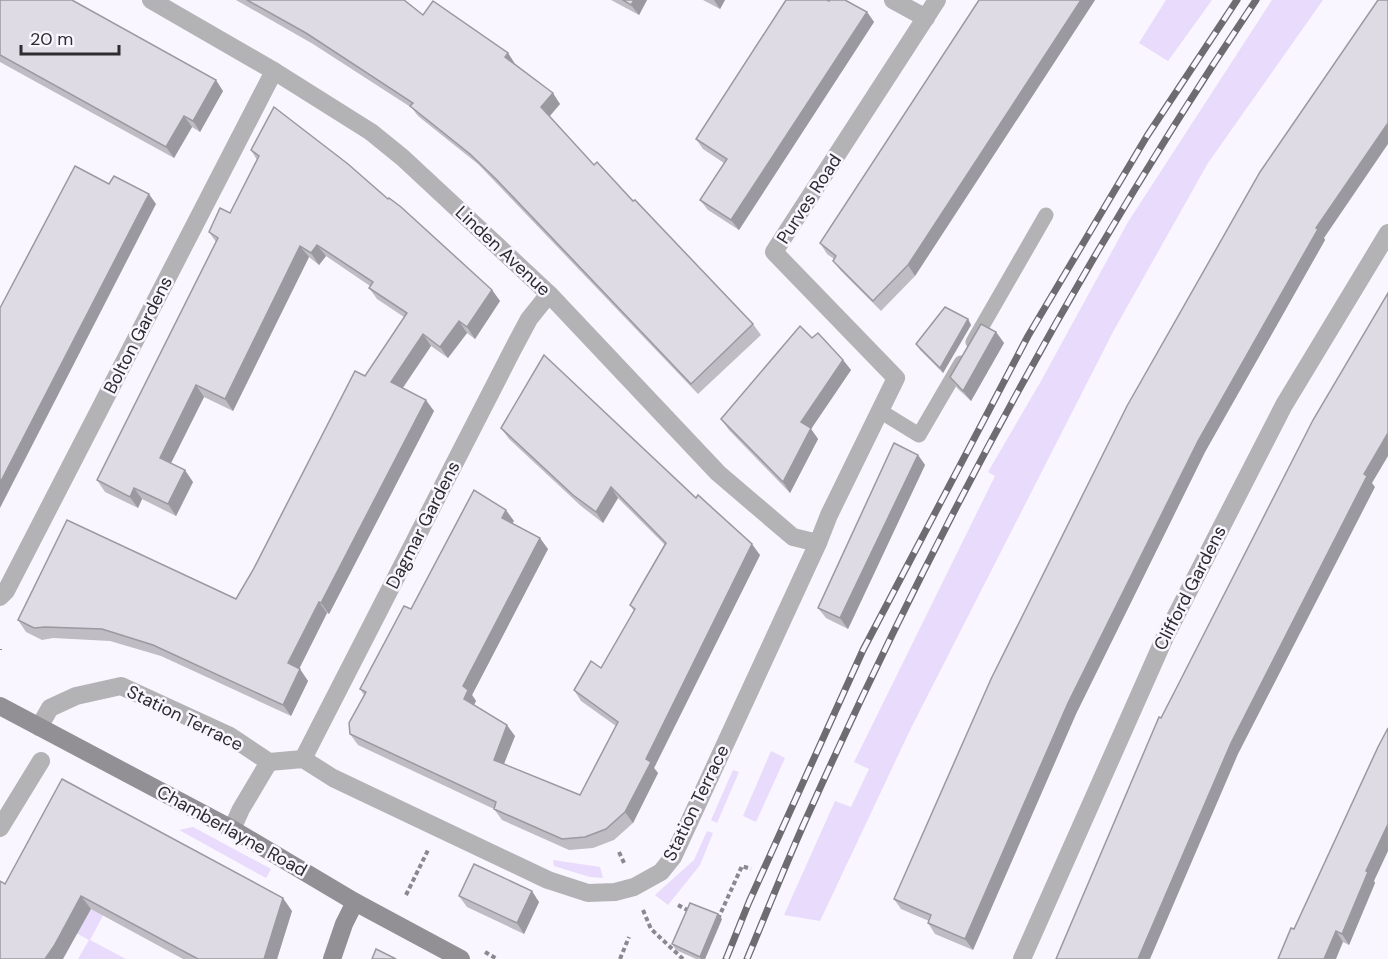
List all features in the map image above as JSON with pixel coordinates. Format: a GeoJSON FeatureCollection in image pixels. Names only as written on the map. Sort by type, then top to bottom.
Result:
{"type":"FeatureCollection","features":[{"type":"Feature","properties":{"kind":"street","name":"Linden Avenue"},"geometry":{"type":"LineString","coordinates":[[151,0],[274,71],[371,132],[403,158],[549,294],[718,473],[793,537],[818,543]]}},
{"type":"Feature","properties":{"kind":"street"},"geometry":{"type":"LineString","coordinates":[[893,0],[926,18]]}},
{"type":"Feature","properties":{"kind":"street","name":"Purves Road"},"geometry":{"type":"LineString","coordinates":[[896,378],[774,252],[938,0]]}},
{"type":"Feature","properties":{"kind":"street","name":"Bolton Gardens"},"geometry":{"type":"LineString","coordinates":[[0,597],[6,591],[274,71]]}},
{"type":"Feature","properties":{"kind":"street","name":"Clifford Gardens"},"geometry":{"type":"LineString","coordinates":[[1022,959],[1165,637],[1284,405],[1388,233]]}},
{"type":"Feature","properties":{"kind":"street","name":"Dagmar Gardens"},"geometry":{"type":"LineString","coordinates":[[303,759],[512,351],[529,319],[549,294]]}},
{"type":"Feature","properties":{"kind":"street","name":"Station Terrace"},"geometry":{"type":"LineString","coordinates":[[303,759],[333,778],[548,880],[588,893],[615,892],[634,887],[661,872],[673,857],[818,543],[828,515],[896,378]]}},
{"type":"Feature","properties":{"kind":"street","name":"Station Terrace"},"geometry":{"type":"LineString","coordinates":[[39,727],[50,708],[75,696],[121,686],[230,736],[270,762]]}},
{"type":"Feature","properties":{"kind":"street","name":"Chamberlayne Road"},"geometry":{"type":"LineString","coordinates":[[0,706],[232,829],[356,902],[461,959]]}},
{"type":"Feature","properties":{"kind":"street"},"geometry":{"type":"LineString","coordinates":[[232,829],[241,809],[270,762],[303,759]]}},
{"type":"Feature","properties":{"kind":"street"},"geometry":{"type":"LineString","coordinates":[[0,828],[41,761]]}},
{"type":"Feature","properties":{"kind":"street"},"geometry":{"type":"LineString","coordinates":[[332,959],[344,924],[356,902]]}},
{"type":"Feature","properties":{"kind":"lane"},"geometry":{"type":"LineString","coordinates":[[880,411],[919,435],[1046,215]]}},
{"type":"Feature","properties":{"kind":"path"},"geometry":{"type":"LineString","coordinates":[[405,895],[428,849]]}},
{"type":"Feature","properties":{"kind":"path"},"geometry":{"type":"LineString","coordinates":[[708,919],[717,922],[742,866],[751,869]]}},
{"type":"Feature","properties":{"kind":"path"},"geometry":{"type":"LineString","coordinates":[[640,900],[651,929],[683,959]]}},
{"type":"Feature","properties":{"kind":"path"},"geometry":{"type":"LineString","coordinates":[[678,905],[700,916]]}},
{"type":"Feature","properties":{"kind":"path"},"geometry":{"type":"LineString","coordinates":[[620,959],[629,937]]}},
{"type":"Feature","properties":{"kind":"shaded area"},"geometry":{"type":"Polygon","coordinates":[[[1166,0],[1212,0],[1168,61],[1139,43],[1166,0]]]}},
{"type":"Feature","properties":{"kind":"shaded area"},"geometry":{"type":"Polygon","coordinates":[[[1272,0],[1323,0],[1208,163],[1114,330],[911,728],[820,921],[784,915],[835,801],[851,807],[869,769],[854,762],[995,476],[988,472],[1128,222],[1272,0]]]}},
{"type":"Feature","properties":{"kind":"shaded area"},"geometry":{"type":"Polygon","coordinates":[[[771,751],[785,758],[756,822],[743,816],[771,751]]]}},
{"type":"Feature","properties":{"kind":"shaded area"},"geometry":{"type":"Polygon","coordinates":[[[733,770],[739,772],[717,823],[711,820],[733,770]]]}},
{"type":"Feature","properties":{"kind":"shaded area"},"geometry":{"type":"Polygon","coordinates":[[[193,827],[271,869],[266,878],[179,830],[193,827]]]}},
{"type":"Feature","properties":{"kind":"shaded area"},"geometry":{"type":"Polygon","coordinates":[[[707,831],[713,833],[700,865],[668,905],[655,895],[694,860],[707,831]]]}},
{"type":"Feature","properties":{"kind":"shaded area"},"geometry":{"type":"Polygon","coordinates":[[[553,860],[600,867],[603,878],[590,877],[554,866],[553,860]]]}},
{"type":"Feature","properties":{"kind":"shaded area"},"geometry":{"type":"Polygon","coordinates":[[[127,871],[90,940],[126,959],[78,959],[89,940],[65,927],[127,871]]]}},
{"type":"Feature","properties":{"kind":"building"},"geometry":{"type":"Polygon","coordinates":[[[0,0],[72,0],[216,80],[193,121],[184,116],[166,147],[0,55],[0,0]]]}},
{"type":"Feature","properties":{"kind":"building"},"geometry":{"type":"Polygon","coordinates":[[[247,0],[404,0],[423,15],[433,1],[508,53],[505,57],[553,93],[541,107],[594,165],[597,162],[633,201],[635,200],[753,324],[691,384],[496,179],[470,154],[410,106],[413,103],[306,33],[247,0]]]}},
{"type":"Feature","properties":{"kind":"building"},"geometry":{"type":"Polygon","coordinates":[[[623,0],[634,0],[631,5],[623,0]]]}},
{"type":"Feature","properties":{"kind":"building"},"geometry":{"type":"Polygon","coordinates":[[[786,0],[845,0],[867,12],[731,220],[700,200],[727,159],[696,139],[786,0]]]}},
{"type":"Feature","properties":{"kind":"building"},"geometry":{"type":"Polygon","coordinates":[[[979,0],[1081,0],[908,265],[873,301],[833,261],[836,256],[820,243],[979,0]]]}},
{"type":"Feature","properties":{"kind":"building"},"geometry":{"type":"Polygon","coordinates":[[[1378,0],[1388,0],[1388,123],[1316,228],[1318,229],[1198,441],[1068,703],[965,939],[928,923],[931,915],[894,899],[991,679],[1127,406],[1260,172],[1378,0]]]}},
{"type":"Feature","properties":{"kind":"building"},"geometry":{"type":"Polygon","coordinates":[[[274,107],[401,207],[492,290],[467,327],[459,321],[440,347],[423,334],[391,382],[426,400],[288,663],[300,669],[283,705],[153,645],[102,629],[34,628],[18,620],[67,520],[236,599],[355,371],[365,376],[407,313],[369,288],[373,282],[317,245],[311,253],[300,246],[225,399],[196,385],[160,458],[185,470],[168,504],[134,488],[130,497],[97,480],[218,238],[209,232],[220,208],[230,213],[259,156],[251,150],[274,107]]]}},
{"type":"Feature","properties":{"kind":"building"},"geometry":{"type":"Polygon","coordinates":[[[75,166],[109,184],[114,176],[149,194],[0,483],[0,308],[75,166]]]}},
{"type":"Feature","properties":{"kind":"building"},"geometry":{"type":"Polygon","coordinates":[[[1388,293],[1388,433],[1364,474],[1367,476],[1231,743],[1138,959],[1056,959],[1159,717],[1161,718],[1313,420],[1388,293]]]}},
{"type":"Feature","properties":{"kind":"building"},"geometry":{"type":"Polygon","coordinates":[[[945,307],[968,319],[940,368],[916,344],[945,307]]]}},
{"type":"Feature","properties":{"kind":"building"},"geometry":{"type":"Polygon","coordinates":[[[981,324],[996,332],[963,391],[950,377],[981,324]]]}},
{"type":"Feature","properties":{"kind":"building"},"geometry":{"type":"Polygon","coordinates":[[[800,326],[812,338],[818,333],[843,360],[801,422],[811,428],[783,482],[721,419],[800,326]]]}},
{"type":"Feature","properties":{"kind":"building"},"geometry":{"type":"Polygon","coordinates":[[[544,355],[696,498],[698,495],[752,544],[646,759],[651,762],[625,812],[606,829],[585,837],[562,839],[494,809],[496,802],[350,734],[349,723],[366,692],[360,689],[404,606],[411,609],[474,490],[506,510],[502,518],[540,538],[463,686],[468,690],[464,699],[507,725],[494,760],[580,795],[618,722],[574,690],[591,661],[601,668],[635,609],[630,605],[666,543],[611,487],[596,512],[573,495],[501,428],[544,355]]]}},
{"type":"Feature","properties":{"kind":"building"},"geometry":{"type":"Polygon","coordinates":[[[894,443],[918,455],[840,618],[818,608],[894,443]]]}},
{"type":"Feature","properties":{"kind":"building"},"geometry":{"type":"Polygon","coordinates":[[[1388,728],[1388,824],[1366,871],[1368,872],[1342,934],[1336,931],[1324,959],[1278,959],[1291,928],[1294,929],[1388,728]]]}},
{"type":"Feature","properties":{"kind":"building"},"geometry":{"type":"Polygon","coordinates":[[[62,779],[283,898],[264,959],[198,959],[81,896],[45,959],[0,959],[0,881],[5,884],[62,779]]]}},
{"type":"Feature","properties":{"kind":"building"},"geometry":{"type":"Polygon","coordinates":[[[474,864],[532,891],[517,923],[459,896],[474,864]]]}},
{"type":"Feature","properties":{"kind":"building"},"geometry":{"type":"Polygon","coordinates":[[[690,903],[718,914],[700,957],[672,944],[690,903]]]}},
{"type":"Feature","properties":{"kind":"building"},"geometry":{"type":"Polygon","coordinates":[[[376,949],[396,959],[372,959],[376,949]]]}},
{"type":"Feature","properties":{"kind":"railway"},"geometry":{"type":"LineString","coordinates":[[726,959],[749,902],[863,650],[1028,336],[1147,136],[1237,0]]}},
{"type":"Feature","properties":{"kind":"railway"},"geometry":{"type":"LineString","coordinates":[[747,959],[859,703],[1016,395],[1132,194],[1256,0]]}}]}
